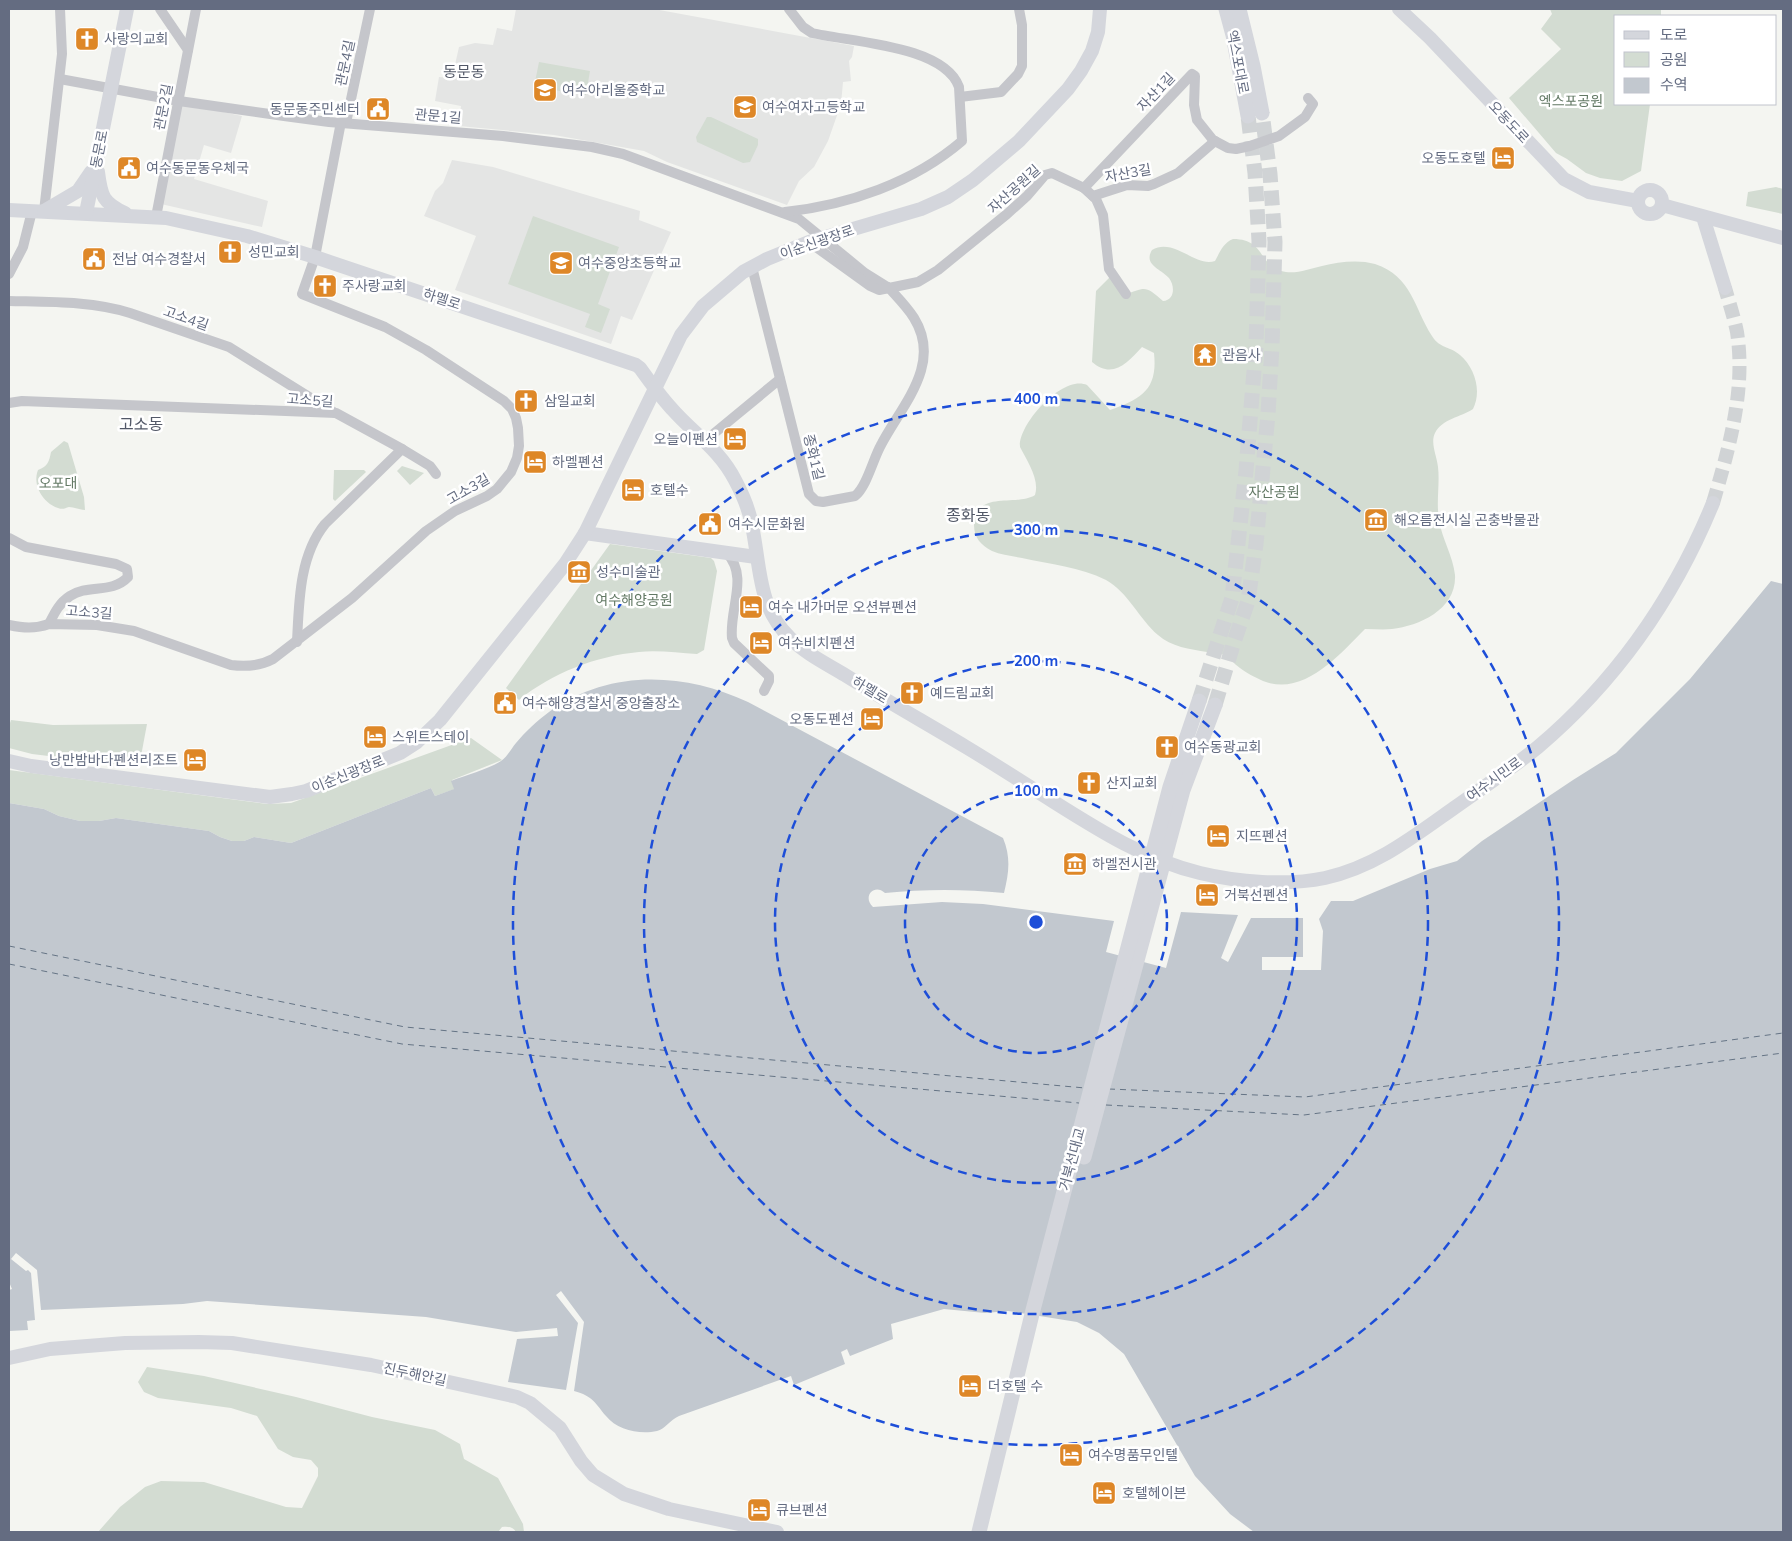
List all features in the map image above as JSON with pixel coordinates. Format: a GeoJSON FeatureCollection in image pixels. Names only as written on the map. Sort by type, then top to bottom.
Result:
{"type":"FeatureCollection","features":[{"type":"Feature","properties":{"kind":"main road","name":"엑스포대로"},"geometry":{"type":"LineString","coordinates":[[1226,9],[1255,115],[1253,66],[1239,9]]}},
{"type":"Feature","properties":{"kind":"main road"},"geometry":{"type":"LineString","coordinates":[[1176,788],[1199,701]]}},
{"type":"Feature","properties":{"kind":"main road"},"geometry":{"type":"LineString","coordinates":[[1176,788],[1215,705]]}},
{"type":"Feature","properties":{"kind":"main road","name":"거북선대교"},"geometry":{"type":"LineString","coordinates":[[980,1532],[1033,1310],[1176,788]]}},
{"type":"Feature","properties":{"kind":"main road","name":"거북선대교"},"geometry":{"type":"LineString","coordinates":[[990,1532],[1042,1312],[1176,788]]}},
{"type":"Feature","properties":{"kind":"street"},"geometry":{"type":"LineString","coordinates":[[9,274],[38,211],[60,79],[62,44],[60,9]]}},
{"type":"Feature","properties":{"kind":"street","name":"동문로"},"geometry":{"type":"LineString","coordinates":[[86,213],[127,9]]}},
{"type":"Feature","properties":{"kind":"street"},"geometry":{"type":"LineString","coordinates":[[160,9],[188,50]]}},
{"type":"Feature","properties":{"kind":"street","name":"관문2길"},"geometry":{"type":"LineString","coordinates":[[156,217],[196,9]]}},
{"type":"Feature","properties":{"kind":"street","name":"관문4길"},"geometry":{"type":"LineString","coordinates":[[344,123],[370,9]]}},
{"type":"Feature","properties":{"kind":"street"},"geometry":{"type":"LineString","coordinates":[[960,97],[1001,92],[1020,72],[1022,64],[1022,30],[1019,9]]}},
{"type":"Feature","properties":{"kind":"street","name":"이순신광장로"},"geometry":{"type":"LineString","coordinates":[[9,761],[36,767],[270,797],[299,793],[377,763],[404,750],[440,720],[565,564],[585,533],[654,388],[681,335],[693,317],[720,290],[752,267],[767,259],[809,242],[921,209],[948,197],[973,180],[1024,136],[1068,89],[1082,71],[1092,51],[1098,32],[1100,9]]}},
{"type":"Feature","properties":{"kind":"street","name":"오동도로"},"geometry":{"type":"LineString","coordinates":[[1400,9],[1564,179],[1589,192],[1638,201],[1642,193],[1654,190],[1660,195],[1662,205],[1703,216]]}},
{"type":"Feature","properties":{"kind":"street"},"geometry":{"type":"LineString","coordinates":[[781,212],[830,205],[861,196],[897,182],[936,162],[962,141],[959,87],[956,81],[930,59],[914,52],[812,33],[802,27],[791,12]]}},
{"type":"Feature","properties":{"kind":"street","name":"자산1길"},"geometry":{"type":"LineString","coordinates":[[1084,188],[1192,74],[1195,76],[1196,116],[1205,132],[1215,141]]}},
{"type":"Feature","properties":{"kind":"street","name":"관문1길"},"geometry":{"type":"LineString","coordinates":[[60,79],[179,101],[268,114],[344,123],[497,135],[607,150],[645,161],[804,222],[868,276],[889,288]]}},
{"type":"Feature","properties":{"kind":"street"},"geometry":{"type":"LineString","coordinates":[[1215,141],[1228,148],[1236,149],[1271,140],[1305,116],[1313,104],[1308,98]]}},
{"type":"Feature","properties":{"kind":"street","name":"고소3길"},"geometry":{"type":"LineString","coordinates":[[9,625],[34,628],[49,624],[96,625],[128,630],[239,666],[266,663],[273,660],[352,598],[426,531],[455,511],[487,496],[497,489],[511,472],[517,458],[519,440],[514,413],[504,401],[426,350],[385,327],[302,294],[315,257],[344,123]]}},
{"type":"Feature","properties":{"kind":"street","name":"자산3길"},"geometry":{"type":"LineString","coordinates":[[1093,196],[1127,185],[1154,184],[1178,173],[1215,141]]}},
{"type":"Feature","properties":{"kind":"street"},"geometry":{"type":"LineString","coordinates":[[38,211],[78,191],[96,162]]}},
{"type":"Feature","properties":{"kind":"street"},"geometry":{"type":"LineString","coordinates":[[96,162],[103,198],[113,207],[130,215]]}},
{"type":"Feature","properties":{"kind":"street","name":"자산공원길"},"geometry":{"type":"LineString","coordinates":[[809,242],[878,290],[918,282],[938,270],[1007,214],[1048,174],[1052,173],[1084,188],[1096,199],[1103,215],[1109,269],[1126,294]]}},
{"type":"Feature","properties":{"kind":"street"},"geometry":{"type":"LineString","coordinates":[[9,210],[86,213]]}},
{"type":"Feature","properties":{"kind":"street","name":"하멜로"},"geometry":{"type":"LineString","coordinates":[[86,213],[156,217],[259,239],[633,364],[640,368],[670,407],[706,440],[727,466],[745,500],[753,527],[761,586],[770,610],[782,630],[800,647],[1110,837],[1131,849],[1168,863]]}},
{"type":"Feature","properties":{"kind":"street"},"geometry":{"type":"LineString","coordinates":[[1703,216],[1783,238]]}},
{"type":"Feature","properties":{"kind":"street"},"geometry":{"type":"LineString","coordinates":[[1703,216],[1725,288]]}},
{"type":"Feature","properties":{"kind":"street","name":"종화1길"},"geometry":{"type":"LineString","coordinates":[[752,267],[811,497],[816,501],[824,502],[855,496],[862,486],[880,445],[911,397],[918,381],[923,360],[923,347],[917,323],[889,288]]}},
{"type":"Feature","properties":{"kind":"street","name":"고소4길"},"geometry":{"type":"LineString","coordinates":[[9,301],[56,303],[119,310],[232,349],[336,413]]}},
{"type":"Feature","properties":{"kind":"street"},"geometry":{"type":"LineString","coordinates":[[706,440],[780,379]]}},
{"type":"Feature","properties":{"kind":"street","name":"고소5길"},"geometry":{"type":"LineString","coordinates":[[9,403],[22,401],[336,413],[430,466],[436,474]]}},
{"type":"Feature","properties":{"kind":"street"},"geometry":{"type":"LineString","coordinates":[[296,642],[304,570],[314,539],[325,524],[402,449]]}},
{"type":"Feature","properties":{"kind":"street","name":"여수시민로"},"geometry":{"type":"LineString","coordinates":[[1168,863],[1199,873],[1234,879],[1269,882],[1301,881],[1328,877],[1371,863],[1401,846],[1534,750],[1602,685],[1645,631],[1682,571],[1713,503]]}},
{"type":"Feature","properties":{"kind":"street"},"geometry":{"type":"LineString","coordinates":[[585,533],[756,557]]}},
{"type":"Feature","properties":{"kind":"street"},"geometry":{"type":"LineString","coordinates":[[9,538],[26,547],[116,564],[127,569],[128,577],[119,584],[106,588],[82,591],[69,596],[58,607],[49,624]]}},
{"type":"Feature","properties":{"kind":"street"},"geometry":{"type":"LineString","coordinates":[[727,553],[735,564],[738,575],[732,638],[734,643],[769,676],[769,681],[764,691]]}},
{"type":"Feature","properties":{"kind":"street","name":"진두해안길"},"geometry":{"type":"LineString","coordinates":[[9,1358],[50,1349],[116,1344],[232,1343],[371,1365],[517,1397],[530,1403],[560,1428],[593,1475],[624,1494],[669,1509],[777,1532]]}},
{"type":"Feature","properties":{"kind":"shaded area"},"geometry":{"type":"Polygon","coordinates":[[[516,9],[654,9],[854,46],[852,57],[849,61],[851,81],[843,82],[841,104],[828,141],[814,167],[799,181],[787,205],[667,162],[644,151],[554,135],[459,126],[461,106],[435,101],[439,77],[452,78],[459,47],[475,43],[493,45],[497,28],[512,31],[516,9]]]}},
{"type":"Feature","properties":{"kind":"shaded area"},"geometry":{"type":"Polygon","coordinates":[[[181,103],[242,116],[231,153],[204,145],[194,179],[268,201],[262,227],[161,204],[181,103]]]}},
{"type":"Feature","properties":{"kind":"shaded area","name":"여수중앙초등학교"},"geometry":{"type":"Polygon","coordinates":[[[452,160],[493,167],[640,211],[639,220],[671,232],[632,320],[621,316],[611,344],[455,290],[476,236],[424,216],[435,191],[443,183],[452,160]]]}},
{"type":"Feature","properties":{"kind":"green space","name":"엑스포공원"},"geometry":{"type":"Polygon","coordinates":[[[1550,9],[1661,9],[1661,15],[1614,15],[1614,105],[1650,105],[1641,171],[1622,181],[1600,178],[1586,173],[1556,153],[1509,98],[1561,49],[1541,29],[1552,14],[1550,9]]]}},
{"type":"Feature","properties":{"kind":"green space"},"geometry":{"type":"Polygon","coordinates":[[[539,62],[590,71],[586,95],[534,87],[539,62]]]}},
{"type":"Feature","properties":{"kind":"green space"},"geometry":{"type":"Polygon","coordinates":[[[707,117],[711,117],[758,139],[758,145],[750,162],[743,163],[697,142],[696,137],[707,117]]]}},
{"type":"Feature","properties":{"kind":"green space"},"geometry":{"type":"Polygon","coordinates":[[[1776,187],[1783,189],[1783,214],[1746,206],[1748,192],[1776,187]]]}},
{"type":"Feature","properties":{"kind":"green space"},"geometry":{"type":"Polygon","coordinates":[[[533,216],[619,247],[598,304],[610,309],[601,333],[585,327],[590,314],[508,284],[533,216]]]}},
{"type":"Feature","properties":{"kind":"green space","name":"자산공원"},"geometry":{"type":"Polygon","coordinates":[[[1233,239],[1251,243],[1274,268],[1286,272],[1296,272],[1335,263],[1355,261],[1368,262],[1387,269],[1405,285],[1435,340],[1456,352],[1470,366],[1477,387],[1476,402],[1473,409],[1442,424],[1434,437],[1433,445],[1438,473],[1439,520],[1455,575],[1454,587],[1450,597],[1435,614],[1425,620],[1392,629],[1365,629],[1320,671],[1293,683],[1278,684],[1263,681],[1245,672],[1220,653],[1175,645],[1163,639],[1151,629],[1121,591],[1106,580],[1075,569],[995,552],[981,544],[974,530],[976,514],[981,507],[998,501],[1018,500],[1035,495],[1036,483],[1034,476],[1020,447],[1021,437],[1026,426],[1044,403],[1066,387],[1077,384],[1087,385],[1110,410],[1139,397],[1150,384],[1155,366],[1154,353],[1142,347],[1120,367],[1107,369],[1092,362],[1096,291],[1110,277],[1124,295],[1145,289],[1163,301],[1167,300],[1173,292],[1172,285],[1169,278],[1151,263],[1150,255],[1152,250],[1168,247],[1208,262],[1215,261],[1224,245],[1233,239]]]}},
{"type":"Feature","properties":{"kind":"green space","name":"오포대"},"geometry":{"type":"Polygon","coordinates":[[[64,441],[68,443],[84,497],[85,510],[69,507],[61,509],[53,506],[43,498],[36,482],[38,470],[46,465],[51,452],[64,441]]]}},
{"type":"Feature","properties":{"kind":"green space"},"geometry":{"type":"Polygon","coordinates":[[[402,466],[424,473],[410,485],[397,471],[402,466]]]}},
{"type":"Feature","properties":{"kind":"green space"},"geometry":{"type":"Polygon","coordinates":[[[334,470],[364,470],[366,472],[335,501],[333,499],[334,470]]]}},
{"type":"Feature","properties":{"kind":"green space","name":"여수해양공원"},"geometry":{"type":"Polygon","coordinates":[[[610,544],[711,558],[714,561],[717,571],[704,650],[697,654],[646,651],[607,657],[560,674],[519,700],[506,688],[610,544]]]}},
{"type":"Feature","properties":{"kind":"green space"},"geometry":{"type":"Polygon","coordinates":[[[11,720],[53,725],[147,724],[139,767],[32,754],[9,748],[9,726],[11,720]]]}},
{"type":"Feature","properties":{"kind":"green space"},"geometry":{"type":"Polygon","coordinates":[[[471,738],[502,760],[452,780],[455,789],[435,796],[431,788],[291,843],[254,837],[244,841],[232,841],[209,831],[116,818],[99,821],[80,821],[59,816],[44,809],[9,803],[9,770],[267,804],[291,803],[471,738]]]}},
{"type":"Feature","properties":{"kind":"green space"},"geometry":{"type":"Polygon","coordinates":[[[147,1367],[204,1376],[372,1417],[435,1430],[460,1444],[464,1459],[498,1478],[523,1524],[524,1532],[516,1532],[512,1528],[502,1527],[498,1532],[98,1532],[120,1507],[145,1487],[161,1481],[204,1482],[286,1507],[302,1508],[318,1476],[318,1468],[311,1460],[293,1457],[278,1449],[257,1416],[231,1408],[158,1398],[144,1392],[138,1382],[147,1367]]]}},
{"type":"Feature","properties":{"kind":"water"},"geometry":{"type":"Polygon","coordinates":[[[1771,581],[1783,584],[1783,1532],[1254,1532],[1230,1514],[1195,1476],[1124,1354],[1099,1333],[1077,1322],[1008,1311],[985,1313],[944,1309],[891,1324],[893,1339],[850,1356],[847,1349],[841,1352],[845,1364],[794,1385],[791,1376],[679,1416],[660,1430],[650,1432],[636,1432],[616,1425],[590,1398],[574,1391],[584,1322],[561,1291],[556,1295],[578,1323],[566,1390],[508,1382],[517,1339],[558,1336],[557,1328],[516,1332],[426,1317],[207,1301],[183,1304],[41,1310],[37,1270],[16,1253],[11,1259],[31,1273],[35,1320],[27,1321],[28,1330],[9,1331],[9,1290],[12,1289],[9,1282],[9,803],[44,809],[59,816],[80,821],[99,821],[116,818],[209,831],[232,841],[244,841],[254,837],[291,843],[431,788],[435,796],[454,789],[451,781],[501,761],[536,723],[549,712],[572,698],[596,688],[621,682],[672,681],[698,685],[748,702],[1003,838],[1006,845],[1008,865],[1004,893],[944,890],[885,893],[881,890],[873,890],[869,899],[873,907],[942,902],[983,904],[1114,921],[1106,952],[1166,968],[1181,912],[1238,915],[1221,958],[1228,962],[1251,918],[1303,918],[1303,957],[1262,957],[1262,970],[1321,970],[1323,931],[1319,919],[1331,901],[1353,901],[1430,869],[1457,861],[1482,841],[1616,753],[1690,679],[1771,581]]]}},
{"type":"Feature","properties":{"kind":"ferry route"},"geometry":{"type":"LineString","coordinates":[[9,946],[405,1027],[1085,1088]]}},
{"type":"Feature","properties":{"kind":"ferry route"},"geometry":{"type":"LineString","coordinates":[[9,964],[402,1044],[1079,1103]]}},
{"type":"Feature","properties":{"kind":"ferry route"},"geometry":{"type":"LineString","coordinates":[[1109,1089],[1305,1097],[1783,1033]]}},
{"type":"Feature","properties":{"kind":"ferry route"},"geometry":{"type":"LineString","coordinates":[[1106,1105],[1304,1115],[1783,1053]]}},
{"type":"Feature","properties":{"kind":"tunnel"},"geometry":{"type":"LineString","coordinates":[[1215,705],[1248,601],[1256,544],[1268,414],[1275,242],[1270,174],[1262,113]]}},
{"type":"Feature","properties":{"kind":"tunnel"},"geometry":{"type":"LineString","coordinates":[[1199,701],[1232,598],[1246,471],[1256,346],[1259,241],[1255,173],[1248,116]]}},
{"type":"Feature","properties":{"kind":"tunnel"},"geometry":{"type":"LineString","coordinates":[[1713,503],[1730,440],[1738,397],[1739,354],[1737,332],[1725,288]]}},
{"type":"Feature","properties":{"kind":"place","name":"사랑의교회"},"geometry":{"type":"Point","coordinates":[87,39]}},
{"type":"Feature","properties":{"kind":"place","name":"여수아리울중학교"},"geometry":{"type":"Point","coordinates":[545,90]}},
{"type":"Feature","properties":{"kind":"place","name":"여수여자고등학교"},"geometry":{"type":"Point","coordinates":[745,107]}},
{"type":"Feature","properties":{"kind":"place","name":"동문동주민센터"},"geometry":{"type":"Point","coordinates":[378,109]}},
{"type":"Feature","properties":{"kind":"place","name":"오동도호텔"},"geometry":{"type":"Point","coordinates":[1503,158]}},
{"type":"Feature","properties":{"kind":"place","name":"여수동문동우체국"},"geometry":{"type":"Point","coordinates":[129,168]}},
{"type":"Feature","properties":{"kind":"place","name":"성민교회"},"geometry":{"type":"Point","coordinates":[230,252]}},
{"type":"Feature","properties":{"kind":"place","name":"전남 여수경찰서"},"geometry":{"type":"Point","coordinates":[94,259]}},
{"type":"Feature","properties":{"kind":"place","name":"여수중앙초등학교"},"geometry":{"type":"Point","coordinates":[561,263]}},
{"type":"Feature","properties":{"kind":"place","name":"주사랑교회"},"geometry":{"type":"Point","coordinates":[325,286]}},
{"type":"Feature","properties":{"kind":"place","name":"관음사"},"geometry":{"type":"Point","coordinates":[1205,355]}},
{"type":"Feature","properties":{"kind":"place","name":"삼일교회"},"geometry":{"type":"Point","coordinates":[526,401]}},
{"type":"Feature","properties":{"kind":"place","name":"오늘이펜션"},"geometry":{"type":"Point","coordinates":[735,439]}},
{"type":"Feature","properties":{"kind":"place","name":"하멜펜션"},"geometry":{"type":"Point","coordinates":[535,462]}},
{"type":"Feature","properties":{"kind":"place","name":"호텔수"},"geometry":{"type":"Point","coordinates":[633,490]}},
{"type":"Feature","properties":{"kind":"place","name":"해오름전시실 곤충박물관"},"geometry":{"type":"Point","coordinates":[1376,520]}},
{"type":"Feature","properties":{"kind":"place","name":"여수시문화원"},"geometry":{"type":"Point","coordinates":[710,524]}},
{"type":"Feature","properties":{"kind":"place","name":"성수미술관"},"geometry":{"type":"Point","coordinates":[579,572]}},
{"type":"Feature","properties":{"kind":"place","name":"여수 내가머문 오션뷰펜션"},"geometry":{"type":"Point","coordinates":[751,607]}},
{"type":"Feature","properties":{"kind":"place","name":"여수비치펜션"},"geometry":{"type":"Point","coordinates":[761,643]}},
{"type":"Feature","properties":{"kind":"place","name":"예드림교회"},"geometry":{"type":"Point","coordinates":[912,693]}},
{"type":"Feature","properties":{"kind":"place","name":"여수해양경찰서 중앙출장소"},"geometry":{"type":"Point","coordinates":[505,703]}},
{"type":"Feature","properties":{"kind":"place","name":"오동도펜션"},"geometry":{"type":"Point","coordinates":[872,719]}},
{"type":"Feature","properties":{"kind":"place","name":"스위트스테이"},"geometry":{"type":"Point","coordinates":[375,737]}},
{"type":"Feature","properties":{"kind":"place","name":"여수동광교회"},"geometry":{"type":"Point","coordinates":[1167,747]}},
{"type":"Feature","properties":{"kind":"place","name":"낭만밤바다펜션리조트"},"geometry":{"type":"Point","coordinates":[195,760]}},
{"type":"Feature","properties":{"kind":"place","name":"산지교회"},"geometry":{"type":"Point","coordinates":[1089,783]}},
{"type":"Feature","properties":{"kind":"place","name":"지뜨펜션"},"geometry":{"type":"Point","coordinates":[1218,836]}},
{"type":"Feature","properties":{"kind":"place","name":"하멜전시관"},"geometry":{"type":"Point","coordinates":[1075,864]}},
{"type":"Feature","properties":{"kind":"place","name":"거북선펜션"},"geometry":{"type":"Point","coordinates":[1207,895]}},
{"type":"Feature","properties":{"kind":"place","name":"더호텔 수"},"geometry":{"type":"Point","coordinates":[970,1386]}},
{"type":"Feature","properties":{"kind":"place","name":"여수명품무인텔"},"geometry":{"type":"Point","coordinates":[1071,1455]}},
{"type":"Feature","properties":{"kind":"place","name":"호텔헤이븐"},"geometry":{"type":"Point","coordinates":[1104,1493]}},
{"type":"Feature","properties":{"kind":"place","name":"큐브펜션"},"geometry":{"type":"Point","coordinates":[759,1510]}},
{"type":"Feature","properties":{"kind":"district","name":"동문동"},"geometry":{"type":"Point","coordinates":[464,72]}},
{"type":"Feature","properties":{"kind":"district","name":"고소동"},"geometry":{"type":"Point","coordinates":[141,424]}},
{"type":"Feature","properties":{"kind":"district","name":"종화동"},"geometry":{"type":"Point","coordinates":[968,515]}}]}
